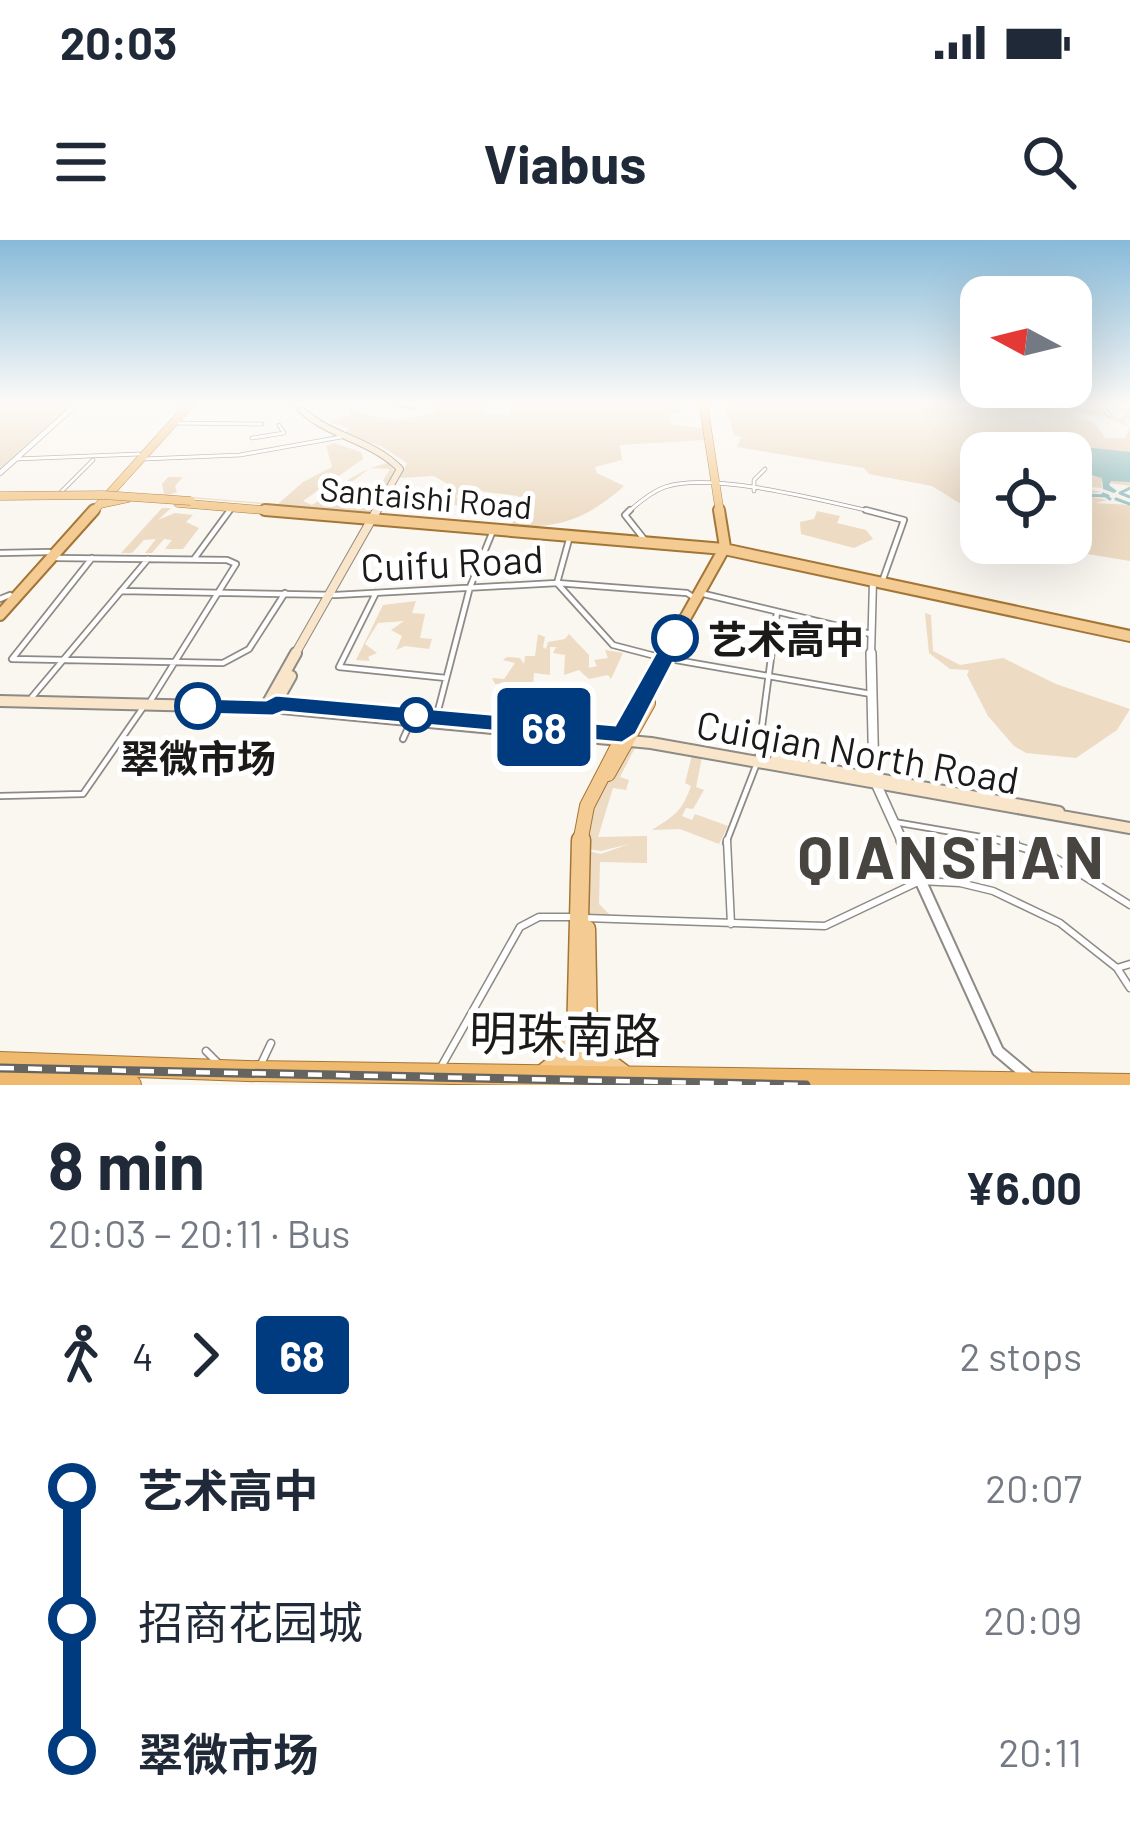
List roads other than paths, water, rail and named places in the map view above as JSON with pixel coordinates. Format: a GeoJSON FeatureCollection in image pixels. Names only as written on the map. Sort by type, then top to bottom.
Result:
{"type":"FeatureCollection","features":[{"type":"Feature","properties":{"kind":"highway","name":"明珠南路"},"geometry":{"type":"LineString","coordinates":[[0,1062],[235,1070],[271,1063],[544,1073],[582,1080],[625,1075],[726,1081],[1126,1084]]}},
{"type":"Feature","properties":{"kind":"highway"},"geometry":{"type":"LineString","coordinates":[[0,1082],[131,1085]]}},
{"type":"Feature","properties":{"kind":"main road"},"geometry":{"type":"LineString","coordinates":[[0,615],[4,601],[57,546],[90,500],[112,486],[152,441]]}},
{"type":"Feature","properties":{"kind":"main road"},"geometry":{"type":"LineString","coordinates":[[136,459],[156,441]]}},
{"type":"Feature","properties":{"kind":"main road"},"geometry":{"type":"LineString","coordinates":[[271,705],[400,469],[382,450],[354,441]]}},
{"type":"Feature","properties":{"kind":"main road"},"geometry":{"type":"LineString","coordinates":[[582,1080],[586,837],[612,760],[724,548],[711,441]]}},
{"type":"Feature","properties":{"kind":"main road"},"geometry":{"type":"LineString","coordinates":[[112,486],[125,496]]}},
{"type":"Feature","properties":{"kind":"main road"},"geometry":{"type":"LineString","coordinates":[[0,497],[59,494],[90,500],[112,486]]}},
{"type":"Feature","properties":{"kind":"main road"},"geometry":{"type":"LineString","coordinates":[[0,497],[105,496],[197,502]]}},
{"type":"Feature","properties":{"kind":"main road"},"geometry":{"type":"LineString","coordinates":[[0,497],[90,500],[125,496]]}},
{"type":"Feature","properties":{"kind":"main road","name":"Santaishi Road"},"geometry":{"type":"LineString","coordinates":[[125,496],[652,541]]}},
{"type":"Feature","properties":{"kind":"main road","name":"Santaishi Road"},"geometry":{"type":"LineString","coordinates":[[197,502],[322,513]]}},
{"type":"Feature","properties":{"kind":"main road"},"geometry":{"type":"LineString","coordinates":[[322,513],[376,518]]}},
{"type":"Feature","properties":{"kind":"main road","name":"Santaishi Road"},"geometry":{"type":"LineString","coordinates":[[415,522],[652,541]]}},
{"type":"Feature","properties":{"kind":"main road"},"geometry":{"type":"LineString","coordinates":[[652,541],[784,559],[1130,634]]}},
{"type":"Feature","properties":{"kind":"main road"},"geometry":{"type":"LineString","coordinates":[[652,541],[718,543],[730,555],[758,556],[878,580]]}},
{"type":"Feature","properties":{"kind":"main road","name":"Cuiqian North Road"},"geometry":{"type":"LineString","coordinates":[[0,699],[148,702]]}},
{"type":"Feature","properties":{"kind":"main road","name":"Cuiqian North Road"},"geometry":{"type":"LineString","coordinates":[[0,699],[271,705],[626,738],[1130,825]]}},
{"type":"Feature","properties":{"kind":"main road"},"geometry":{"type":"LineString","coordinates":[[544,1073],[564,1057],[582,1023]]}},
{"type":"Feature","properties":{"kind":"main road"},"geometry":{"type":"LineString","coordinates":[[582,1023],[599,1055],[625,1075]]}},
{"type":"Feature","properties":{"kind":"street"},"geometry":{"type":"LineString","coordinates":[[0,473],[36,441]]}},
{"type":"Feature","properties":{"kind":"street"},"geometry":{"type":"LineString","coordinates":[[16,459],[240,455],[315,441]]}},
{"type":"Feature","properties":{"kind":"street"},"geometry":{"type":"LineString","coordinates":[[59,494],[95,458]]}},
{"type":"Feature","properties":{"kind":"street"},"geometry":{"type":"LineString","coordinates":[[754,491],[754,480],[765,469]]}},
{"type":"Feature","properties":{"kind":"street"},"geometry":{"type":"LineString","coordinates":[[652,541],[626,519],[626,513],[667,485],[718,485],[904,520],[878,580],[871,634],[875,782],[998,1052],[1038,1081]]}},
{"type":"Feature","properties":{"kind":"street"},"geometry":{"type":"LineString","coordinates":[[194,559],[233,507]]}},
{"type":"Feature","properties":{"kind":"street"},"geometry":{"type":"LineString","coordinates":[[436,719],[484,531]]}},
{"type":"Feature","properties":{"kind":"street"},"geometry":{"type":"LineString","coordinates":[[570,536],[557,583],[613,645],[871,694]]}},
{"type":"Feature","properties":{"kind":"street"},"geometry":{"type":"LineString","coordinates":[[0,553],[57,546],[94,558],[236,564],[176,662],[83,794],[0,796]]}},
{"type":"Feature","properties":{"kind":"street"},"geometry":{"type":"LineString","coordinates":[[94,558],[12,659],[215,664],[238,658],[285,593]]}},
{"type":"Feature","properties":{"kind":"street"},"geometry":{"type":"LineString","coordinates":[[32,697],[148,559]]}},
{"type":"Feature","properties":{"kind":"street","name":"Cuifu Road"},"geometry":{"type":"LineString","coordinates":[[121,591],[333,595],[557,583],[697,594],[871,634]]}},
{"type":"Feature","properties":{"kind":"street"},"geometry":{"type":"LineString","coordinates":[[376,593],[339,667],[446,678]]}},
{"type":"Feature","properties":{"kind":"street"},"geometry":{"type":"LineString","coordinates":[[730,925],[726,842],[757,760],[777,612]]}},
{"type":"Feature","properties":{"kind":"street"},"geometry":{"type":"LineString","coordinates":[[403,739],[413,717]]}},
{"type":"Feature","properties":{"kind":"street"},"geometry":{"type":"LineString","coordinates":[[893,822],[1022,844],[1055,857],[1130,905]]}},
{"type":"Feature","properties":{"kind":"street"},"geometry":{"type":"LineString","coordinates":[[463,1073],[483,985],[520,926],[539,917],[825,926],[920,881],[993,891],[1060,922],[1117,968],[1130,988]]}},
{"type":"Feature","properties":{"kind":"street"},"geometry":{"type":"LineString","coordinates":[[1117,968],[1130,964]]}},
{"type":"Feature","properties":{"kind":"street"},"geometry":{"type":"LineString","coordinates":[[271,1063],[272,1043]]}},
{"type":"Feature","properties":{"kind":"street"},"geometry":{"type":"LineString","coordinates":[[206,1051],[235,1070]]}},
{"type":"Feature","properties":{"kind":"street"},"geometry":{"type":"LineString","coordinates":[[988,1080],[998,1066],[998,1052]]}},
{"type":"Feature","properties":{"kind":"water"},"geometry":{"type":"Polygon","coordinates":[[[1092,448],[1130,452],[1130,482],[1111,481],[1114,493],[1103,489],[1102,478],[1092,475],[1092,448]]]}},
{"type":"Feature","properties":{"kind":"waterway"},"geometry":{"type":"LineString","coordinates":[[1130,488],[1120,493],[1130,497]]}},
{"type":"Feature","properties":{"kind":"waterway"},"geometry":{"type":"LineString","coordinates":[[1103,494],[1108,496],[1106,496],[1103,494]]}},
{"type":"Feature","properties":{"kind":"waterway"},"geometry":{"type":"LineString","coordinates":[[1092,495],[1106,496]]}},
{"type":"Feature","properties":{"kind":"waterway"},"geometry":{"type":"LineString","coordinates":[[1106,496],[1110,499]]}},
{"type":"Feature","properties":{"kind":"waterway"},"geometry":{"type":"LineString","coordinates":[[1116,499],[1130,504]]}},
{"type":"Feature","properties":{"kind":"railway"},"geometry":{"type":"LineString","coordinates":[[0,1068],[806,1085]]}},
{"type":"Feature","properties":{"kind":"place","name":"艺术高中"},"geometry":{"type":"Point","coordinates":[675,638]}},
{"type":"Feature","properties":{"kind":"place","name":"翠微市场"},"geometry":{"type":"Point","coordinates":[198,706]}},
{"type":"Feature","properties":{"kind":"district","name":"QIANSHAN"},"geometry":{"type":"Point","coordinates":[952,855]}}]}
